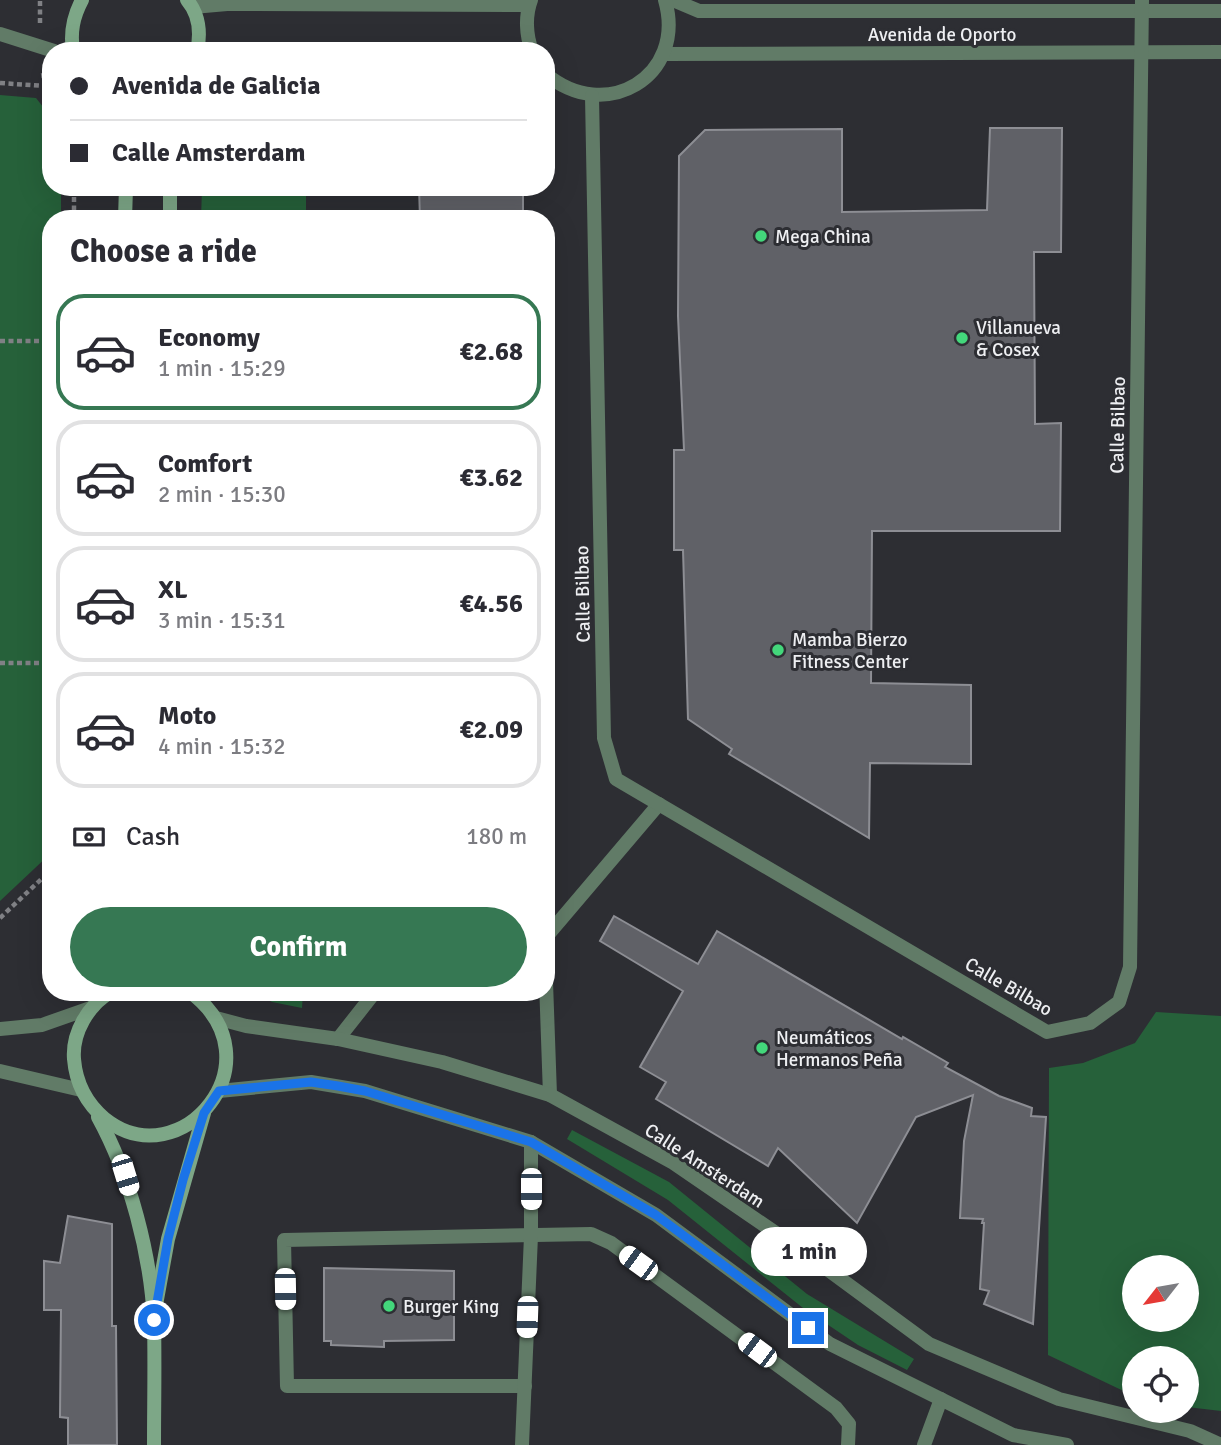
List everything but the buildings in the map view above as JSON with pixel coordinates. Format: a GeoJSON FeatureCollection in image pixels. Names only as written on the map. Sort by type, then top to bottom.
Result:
{"type":"FeatureCollection","features":[{"type":"Feature","properties":{"kind":"main road"},"geometry":{"type":"LineString","coordinates":[[72,42],[74,16],[82,0]]}},
{"type":"Feature","properties":{"kind":"main road"},"geometry":{"type":"LineString","coordinates":[[190,4],[198,23],[199,42]]}},
{"type":"Feature","properties":{"kind":"main road"},"geometry":{"type":"LineString","coordinates":[[100,1001],[83,1021],[76,1038],[74,1056],[81,1090],[111,1140],[136,1209],[154,1320],[154,1445]]}},
{"type":"Feature","properties":{"kind":"main road"},"geometry":{"type":"LineString","coordinates":[[154,1320],[168,1239],[204,1113],[219,1091],[226,1068],[225,1042],[216,1018],[202,1001]]}},
{"type":"Feature","properties":{"kind":"main road"},"geometry":{"type":"LineString","coordinates":[[94,1110],[122,1128],[156,1134],[182,1128],[204,1113]]}},
{"type":"Feature","properties":{"kind":"street"},"geometry":{"type":"LineString","coordinates":[[555,82],[575,92],[592,96],[614,94],[635,86],[652,72],[664,54],[670,15],[665,0]]}},
{"type":"Feature","properties":{"kind":"street","name":"Avenida de Oporto"},"geometry":{"type":"LineString","coordinates":[[673,0],[699,11],[1142,6],[1221,11]]}},
{"type":"Feature","properties":{"kind":"street"},"geometry":{"type":"LineString","coordinates":[[190,4],[530,2],[527,23],[529,42]]}},
{"type":"Feature","properties":{"kind":"street","name":"Calle Bilbao"},"geometry":{"type":"LineString","coordinates":[[592,96],[604,738],[616,779],[1046,1032],[1090,1023],[1119,1002],[1130,967],[1142,6]]}},
{"type":"Feature","properties":{"kind":"street"},"geometry":{"type":"LineString","coordinates":[[0,34],[42,47]]}},
{"type":"Feature","properties":{"kind":"street","name":"Avenida de Oporto"},"geometry":{"type":"LineString","coordinates":[[664,54],[1221,52]]}},
{"type":"Feature","properties":{"kind":"street"},"geometry":{"type":"LineString","coordinates":[[555,926],[659,804]]}},
{"type":"Feature","properties":{"kind":"street"},"geometry":{"type":"LineString","coordinates":[[0,1029],[42,1025],[94,1001]]}},
{"type":"Feature","properties":{"kind":"street"},"geometry":{"type":"LineString","coordinates":[[338,1039],[368,1001]]}},
{"type":"Feature","properties":{"kind":"street"},"geometry":{"type":"LineString","coordinates":[[547,1001],[551,1095]]}},
{"type":"Feature","properties":{"kind":"street","name":"Calle Amsterdam"},"geometry":{"type":"LineString","coordinates":[[216,1018],[246,1026],[338,1039],[442,1062],[551,1095],[672,1163],[808,1255],[929,1344],[1059,1399],[1190,1431],[1221,1445]]}},
{"type":"Feature","properties":{"kind":"street"},"geometry":{"type":"LineString","coordinates":[[0,1071],[81,1090]]}},
{"type":"Feature","properties":{"kind":"street"},"geometry":{"type":"LineString","coordinates":[[219,1091],[311,1082],[338,1086],[365,1091],[531,1142],[656,1215],[830,1344],[1013,1435],[1067,1445]]}},
{"type":"Feature","properties":{"kind":"street"},"geometry":{"type":"LineString","coordinates":[[522,1445],[531,1236],[531,1142]]}},
{"type":"Feature","properties":{"kind":"street"},"geometry":{"type":"LineString","coordinates":[[525,1386],[286,1387],[284,1240],[591,1234],[611,1243],[836,1408],[849,1424],[848,1445]]}},
{"type":"Feature","properties":{"kind":"street"},"geometry":{"type":"LineString","coordinates":[[924,1445],[941,1399]]}},
{"type":"Feature","properties":{"kind":"path"},"geometry":{"type":"LineString","coordinates":[[0,83],[42,86]]}},
{"type":"Feature","properties":{"kind":"path"},"geometry":{"type":"LineString","coordinates":[[0,341],[42,341]]}},
{"type":"Feature","properties":{"kind":"path"},"geometry":{"type":"LineString","coordinates":[[0,663],[42,663]]}},
{"type":"Feature","properties":{"kind":"path"},"geometry":{"type":"LineString","coordinates":[[0,918],[42,878]]}},
{"type":"Feature","properties":{"kind":"green space"},"geometry":{"type":"Polygon","coordinates":[[[0,95],[36,98],[42,106],[42,196],[61,196],[61,210],[42,210],[42,861],[0,901],[0,95]]]}},
{"type":"Feature","properties":{"kind":"green space"},"geometry":{"type":"Polygon","coordinates":[[[202,196],[306,196],[306,210],[201,210],[202,196]]]}},
{"type":"Feature","properties":{"kind":"green space"},"geometry":{"type":"Polygon","coordinates":[[[302,1001],[302,1008],[272,1002],[302,1001]]]}},
{"type":"Feature","properties":{"kind":"green space"},"geometry":{"type":"Polygon","coordinates":[[[1156,1012],[1221,1016],[1221,1411],[1199,1408],[1199,1346],[1122,1346],[1122,1390],[1048,1355],[1049,1068],[1083,1063],[1135,1043],[1156,1012]]]}},
{"type":"Feature","properties":{"kind":"green space"},"geometry":{"type":"Polygon","coordinates":[[[572,1130],[669,1182],[807,1294],[914,1359],[907,1370],[858,1345],[803,1308],[668,1200],[567,1139],[572,1130]]]}},
{"type":"Feature","properties":{"kind":"place","name":"Mega China"},"geometry":{"type":"Point","coordinates":[761,236]}},
{"type":"Feature","properties":{"kind":"place","name":"Villanueva & Cosex"},"geometry":{"type":"Point","coordinates":[962,338]}},
{"type":"Feature","properties":{"kind":"place","name":"Mamba Bierzo Fitness Center"},"geometry":{"type":"Point","coordinates":[778,650]}},
{"type":"Feature","properties":{"kind":"place","name":"Neumáticos Hermanos Peña"},"geometry":{"type":"Point","coordinates":[762,1048]}},
{"type":"Feature","properties":{"kind":"place","name":"Burger King"},"geometry":{"type":"Point","coordinates":[389,1306]}},
{"type":"Feature","properties":{"kind":"route"},"geometry":{"type":"LineString","coordinates":[[154,1320],[168,1239],[204,1113],[219,1091],[311,1082],[365,1091],[531,1142],[656,1215],[808,1328]]}}]}
